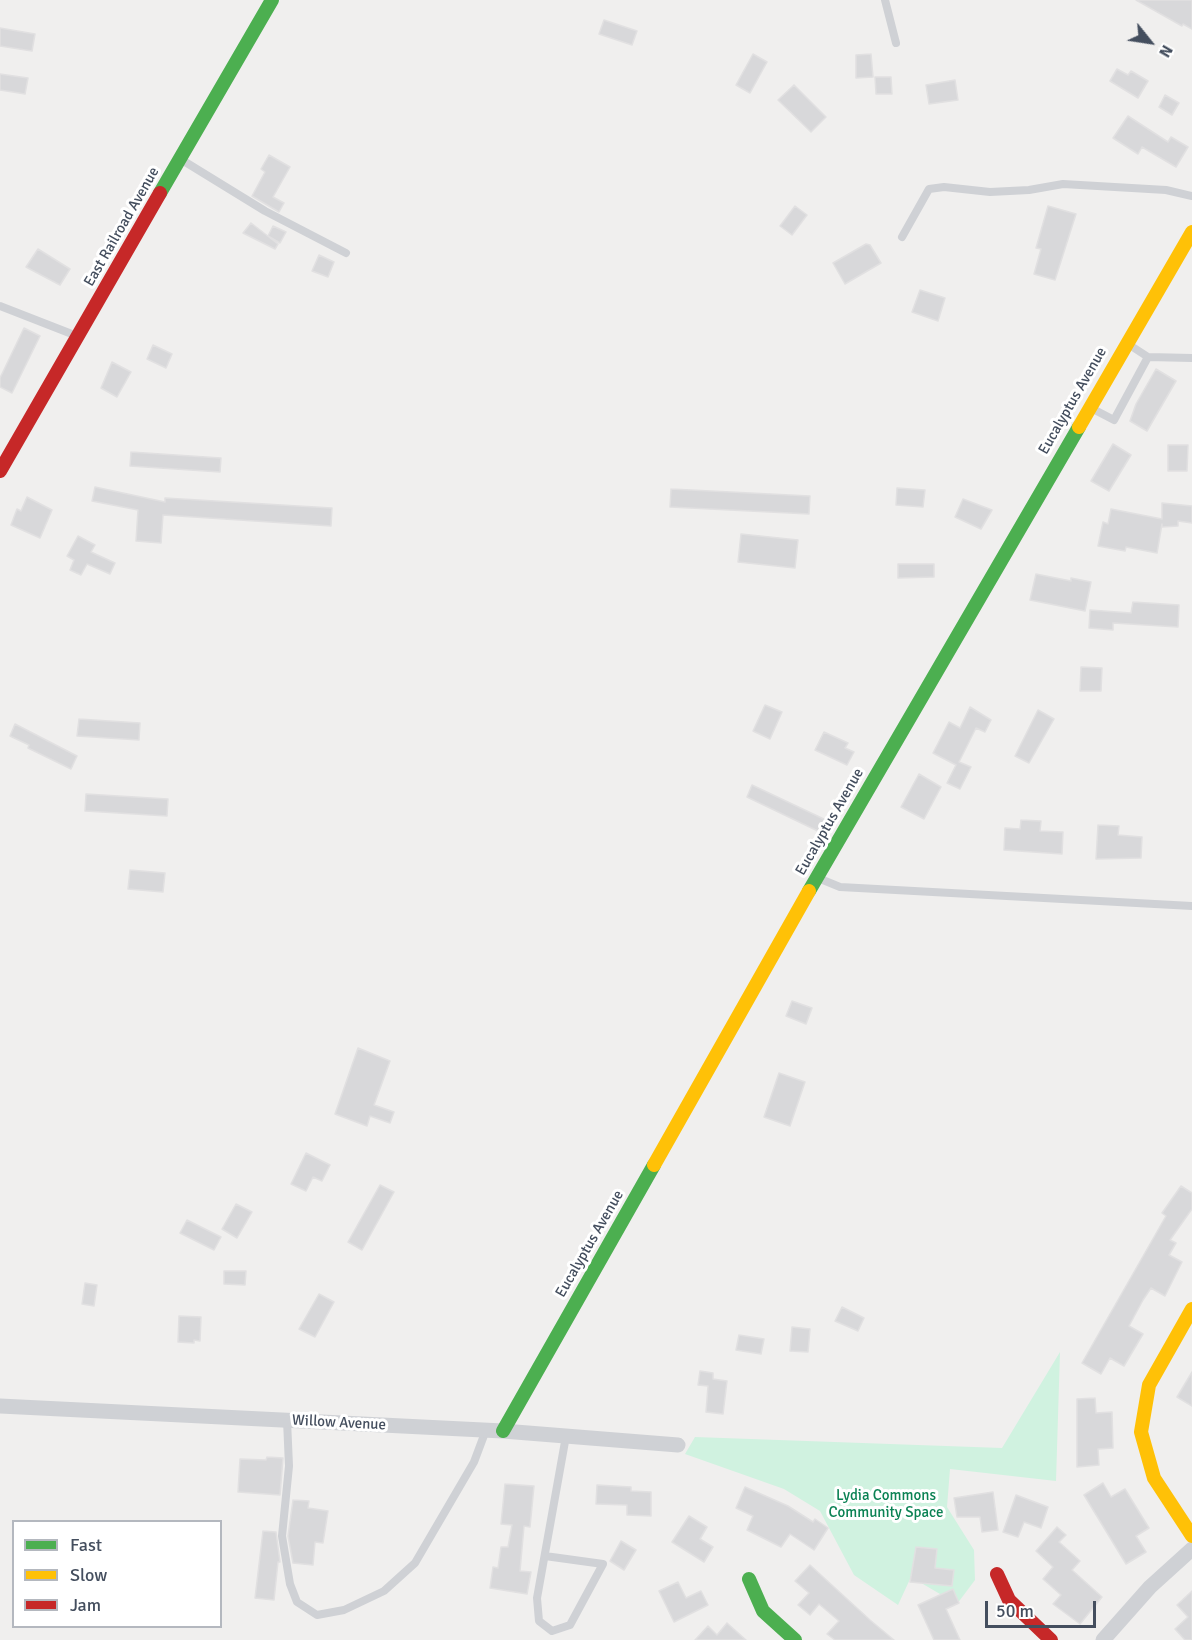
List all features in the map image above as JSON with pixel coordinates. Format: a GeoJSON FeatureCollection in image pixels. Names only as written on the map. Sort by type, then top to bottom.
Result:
{"type":"FeatureCollection","features":[{"type":"Feature","properties":{"kind":"street","name":"East Railroad Avenue"},"geometry":{"type":"LineString","coordinates":[[0,471],[10,446],[181,159],[272,0]]}},
{"type":"Feature","properties":{"kind":"street","name":"Eucalyptus Avenue"},"geometry":{"type":"LineString","coordinates":[[503,1431],[817,877],[1088,407],[1192,232]]}},
{"type":"Feature","properties":{"kind":"street"},"geometry":{"type":"LineString","coordinates":[[1192,1310],[1149,1385],[1141,1432],[1154,1478],[1192,1536]]}},
{"type":"Feature","properties":{"kind":"street","name":"Willow Avenue"},"geometry":{"type":"LineString","coordinates":[[0,1406],[486,1430],[678,1445]]}},
{"type":"Feature","properties":{"kind":"street"},"geometry":{"type":"LineString","coordinates":[[1103,1640],[1150,1587],[1192,1548]]}},
{"type":"Feature","properties":{"kind":"street"},"geometry":{"type":"LineString","coordinates":[[997,1574],[1009,1600],[1051,1640]]}},
{"type":"Feature","properties":{"kind":"street"},"geometry":{"type":"LineString","coordinates":[[749,1579],[763,1611],[795,1640]]}},
{"type":"Feature","properties":{"kind":"lane"},"geometry":{"type":"LineString","coordinates":[[885,0],[896,43]]}},
{"type":"Feature","properties":{"kind":"lane"},"geometry":{"type":"LineString","coordinates":[[181,159],[265,211],[346,254]]}},
{"type":"Feature","properties":{"kind":"lane"},"geometry":{"type":"LineString","coordinates":[[902,237],[929,189],[944,187],[990,192],[1029,190],[1063,184],[1166,190],[1192,196]]}},
{"type":"Feature","properties":{"kind":"lane"},"geometry":{"type":"LineString","coordinates":[[0,306],[77,336]]}},
{"type":"Feature","properties":{"kind":"lane"},"geometry":{"type":"LineString","coordinates":[[1126,343],[1148,357],[1192,358]]}},
{"type":"Feature","properties":{"kind":"lane"},"geometry":{"type":"LineString","coordinates":[[1088,407],[1114,420],[1148,357]]}},
{"type":"Feature","properties":{"kind":"lane"},"geometry":{"type":"LineString","coordinates":[[817,877],[840,887],[1192,906]]}},
{"type":"Feature","properties":{"kind":"lane"},"geometry":{"type":"LineString","coordinates":[[287,1420],[289,1466],[282,1536],[290,1584],[297,1602],[317,1615],[344,1610],[384,1591],[415,1563],[474,1462],[486,1430]]}},
{"type":"Feature","properties":{"kind":"lane"},"geometry":{"type":"LineString","coordinates":[[545,1556],[603,1564],[570,1625],[552,1631],[539,1621],[537,1598],[566,1436]]}},
{"type":"Feature","properties":{"kind":"green space","name":"Lydia Commons Community Space"},"geometry":{"type":"Polygon","coordinates":[[[1060,1352],[1056,1481],[950,1469],[947,1507],[974,1550],[975,1580],[957,1604],[911,1577],[898,1605],[854,1575],[820,1511],[784,1489],[685,1454],[695,1437],[1002,1448],[1060,1352]]]}},
{"type":"Feature","properties":{"kind":"building"},"geometry":{"type":"Polygon","coordinates":[[[1136,0],[1192,0],[1192,29],[1183,24],[1182,26],[1136,0]]]}},
{"type":"Feature","properties":{"kind":"building"},"geometry":{"type":"Polygon","coordinates":[[[604,20],[637,31],[632,45],[599,34],[604,20]]]}},
{"type":"Feature","properties":{"kind":"building"},"geometry":{"type":"Polygon","coordinates":[[[0,28],[35,34],[32,51],[0,46],[0,28]]]}},
{"type":"Feature","properties":{"kind":"building"},"geometry":{"type":"Polygon","coordinates":[[[753,54],[767,62],[750,93],[736,85],[753,54]]]}},
{"type":"Feature","properties":{"kind":"building"},"geometry":{"type":"Polygon","coordinates":[[[871,54],[873,77],[856,78],[856,55],[871,54]]]}},
{"type":"Feature","properties":{"kind":"building"},"geometry":{"type":"Polygon","coordinates":[[[1117,69],[1128,75],[1131,71],[1148,81],[1138,98],[1110,81],[1117,69]]]}},
{"type":"Feature","properties":{"kind":"building"},"geometry":{"type":"Polygon","coordinates":[[[0,74],[28,78],[25,94],[0,90],[0,74]]]}},
{"type":"Feature","properties":{"kind":"building"},"geometry":{"type":"Polygon","coordinates":[[[875,77],[891,77],[892,94],[876,94],[875,77]]]}},
{"type":"Feature","properties":{"kind":"building"},"geometry":{"type":"Polygon","coordinates":[[[955,80],[958,100],[929,104],[926,85],[955,80]]]}},
{"type":"Feature","properties":{"kind":"building"},"geometry":{"type":"Polygon","coordinates":[[[794,85],[826,117],[811,132],[778,100],[794,85]]]}},
{"type":"Feature","properties":{"kind":"building"},"geometry":{"type":"Polygon","coordinates":[[[1165,95],[1179,103],[1172,115],[1159,107],[1165,95]]]}},
{"type":"Feature","properties":{"kind":"building"},"geometry":{"type":"Polygon","coordinates":[[[1128,116],[1168,142],[1171,137],[1188,147],[1176,167],[1142,147],[1138,154],[1113,138],[1128,116]]]}},
{"type":"Feature","properties":{"kind":"building"},"geometry":{"type":"Polygon","coordinates":[[[269,155],[290,167],[273,197],[284,203],[279,212],[252,196],[265,172],[261,169],[269,155]]]}},
{"type":"Feature","properties":{"kind":"building"},"geometry":{"type":"Polygon","coordinates":[[[795,206],[807,215],[792,235],[780,226],[795,206]]]}},
{"type":"Feature","properties":{"kind":"building"},"geometry":{"type":"Polygon","coordinates":[[[1048,206],[1076,214],[1055,280],[1034,274],[1041,249],[1036,248],[1048,206]]]}},
{"type":"Feature","properties":{"kind":"building"},"geometry":{"type":"Polygon","coordinates":[[[251,223],[278,244],[275,249],[243,233],[251,223]]]}},
{"type":"Feature","properties":{"kind":"building"},"geometry":{"type":"Polygon","coordinates":[[[273,226],[286,232],[280,243],[268,236],[273,226]]]}},
{"type":"Feature","properties":{"kind":"building"},"geometry":{"type":"Polygon","coordinates":[[[866,244],[870,245],[881,263],[845,284],[833,263],[866,244]]]}},
{"type":"Feature","properties":{"kind":"building"},"geometry":{"type":"Polygon","coordinates":[[[38,249],[70,269],[60,285],[26,267],[38,249]]]}},
{"type":"Feature","properties":{"kind":"building"},"geometry":{"type":"Polygon","coordinates":[[[319,255],[334,262],[328,277],[312,271],[319,255]]]}},
{"type":"Feature","properties":{"kind":"building"},"geometry":{"type":"Polygon","coordinates":[[[920,290],[945,298],[938,321],[912,312],[920,290]]]}},
{"type":"Feature","properties":{"kind":"building"},"geometry":{"type":"Polygon","coordinates":[[[24,328],[40,336],[12,393],[0,387],[0,378],[24,328]]]}},
{"type":"Feature","properties":{"kind":"building"},"geometry":{"type":"Polygon","coordinates":[[[153,345],[172,354],[166,368],[147,359],[153,345]]]}},
{"type":"Feature","properties":{"kind":"building"},"geometry":{"type":"Polygon","coordinates":[[[112,362],[131,372],[117,397],[101,388],[112,362]]]}},
{"type":"Feature","properties":{"kind":"building"},"geometry":{"type":"Polygon","coordinates":[[[1156,369],[1176,381],[1147,431],[1130,421],[1136,404],[1156,369]]]}},
{"type":"Feature","properties":{"kind":"building"},"geometry":{"type":"Polygon","coordinates":[[[1113,444],[1131,455],[1109,491],[1091,481],[1113,444]]]}},
{"type":"Feature","properties":{"kind":"building"},"geometry":{"type":"Polygon","coordinates":[[[1168,445],[1188,445],[1187,471],[1168,471],[1168,445]]]}},
{"type":"Feature","properties":{"kind":"building"},"geometry":{"type":"Polygon","coordinates":[[[131,452],[221,458],[220,472],[130,466],[131,452]]]}},
{"type":"Feature","properties":{"kind":"building"},"geometry":{"type":"Polygon","coordinates":[[[95,487],[165,502],[165,498],[332,508],[331,526],[163,515],[161,543],[136,541],[138,510],[92,501],[95,487]]]}},
{"type":"Feature","properties":{"kind":"building"},"geometry":{"type":"Polygon","coordinates":[[[897,488],[925,490],[923,507],[896,505],[897,488]]]}},
{"type":"Feature","properties":{"kind":"building"},"geometry":{"type":"Polygon","coordinates":[[[671,489],[810,496],[809,514],[670,507],[671,489]]]}},
{"type":"Feature","properties":{"kind":"building"},"geometry":{"type":"Polygon","coordinates":[[[27,497],[52,510],[40,538],[11,525],[17,509],[21,511],[27,497]]]}},
{"type":"Feature","properties":{"kind":"building"},"geometry":{"type":"Polygon","coordinates":[[[963,499],[992,510],[981,529],[955,517],[963,499]]]}},
{"type":"Feature","properties":{"kind":"building"},"geometry":{"type":"Polygon","coordinates":[[[1162,503],[1192,506],[1192,523],[1178,521],[1178,526],[1162,527],[1162,524],[1157,553],[1126,547],[1125,551],[1098,546],[1103,522],[1108,524],[1111,509],[1162,519],[1162,503]]]}},
{"type":"Feature","properties":{"kind":"building"},"geometry":{"type":"Polygon","coordinates":[[[741,534],[798,540],[795,568],[738,562],[741,534]]]}},
{"type":"Feature","properties":{"kind":"building"},"geometry":{"type":"Polygon","coordinates":[[[78,536],[95,545],[91,552],[115,563],[110,574],[87,564],[81,575],[70,570],[74,560],[67,556],[78,536]]]}},
{"type":"Feature","properties":{"kind":"building"},"geometry":{"type":"Polygon","coordinates":[[[898,564],[934,564],[934,577],[898,578],[898,564]]]}},
{"type":"Feature","properties":{"kind":"building"},"geometry":{"type":"Polygon","coordinates":[[[1036,574],[1071,581],[1071,578],[1091,582],[1085,611],[1030,600],[1036,574]]]}},
{"type":"Feature","properties":{"kind":"building"},"geometry":{"type":"Polygon","coordinates":[[[1133,602],[1179,605],[1178,627],[1113,623],[1113,630],[1089,628],[1090,610],[1131,613],[1133,602]]]}},
{"type":"Feature","properties":{"kind":"building"},"geometry":{"type":"Polygon","coordinates":[[[1081,667],[1102,668],[1101,691],[1080,691],[1081,667]]]}},
{"type":"Feature","properties":{"kind":"building"},"geometry":{"type":"Polygon","coordinates":[[[765,705],[782,712],[770,739],[753,731],[765,705]]]}},
{"type":"Feature","properties":{"kind":"building"},"geometry":{"type":"Polygon","coordinates":[[[970,707],[991,720],[985,732],[976,728],[959,762],[971,767],[960,789],[947,783],[956,765],[933,753],[949,722],[960,728],[970,707]]]}},
{"type":"Feature","properties":{"kind":"building"},"geometry":{"type":"Polygon","coordinates":[[[1038,710],[1054,719],[1029,763],[1015,756],[1038,710]]]}},
{"type":"Feature","properties":{"kind":"building"},"geometry":{"type":"Polygon","coordinates":[[[79,719],[140,723],[139,740],[77,736],[79,719]]]}},
{"type":"Feature","properties":{"kind":"building"},"geometry":{"type":"Polygon","coordinates":[[[15,724],[77,756],[71,769],[28,748],[29,745],[10,736],[15,724]]]}},
{"type":"Feature","properties":{"kind":"building"},"geometry":{"type":"Polygon","coordinates":[[[824,732],[848,743],[845,748],[854,752],[847,765],[815,750],[824,732]]]}},
{"type":"Feature","properties":{"kind":"building"},"geometry":{"type":"Polygon","coordinates":[[[919,774],[941,787],[924,819],[901,807],[919,774]]]}},
{"type":"Feature","properties":{"kind":"building"},"geometry":{"type":"Polygon","coordinates":[[[752,785],[828,821],[822,833],[747,797],[752,785]]]}},
{"type":"Feature","properties":{"kind":"building"},"geometry":{"type":"Polygon","coordinates":[[[86,794],[168,799],[167,816],[85,811],[86,794]]]}},
{"type":"Feature","properties":{"kind":"building"},"geometry":{"type":"Polygon","coordinates":[[[1021,820],[1041,821],[1040,831],[1063,832],[1062,854],[1004,850],[1005,828],[1020,829],[1021,820]]]}},
{"type":"Feature","properties":{"kind":"building"},"geometry":{"type":"Polygon","coordinates":[[[1098,825],[1119,826],[1118,835],[1142,837],[1141,858],[1096,859],[1098,825]]]}},
{"type":"Feature","properties":{"kind":"building"},"geometry":{"type":"Polygon","coordinates":[[[130,870],[165,873],[163,892],[128,889],[130,870]]]}},
{"type":"Feature","properties":{"kind":"building"},"geometry":{"type":"Polygon","coordinates":[[[792,1001],[812,1008],[806,1024],[786,1016],[792,1001]]]}},
{"type":"Feature","properties":{"kind":"building"},"geometry":{"type":"Polygon","coordinates":[[[358,1048],[390,1061],[374,1105],[394,1112],[390,1123],[370,1116],[367,1126],[335,1114],[358,1048]]]}},
{"type":"Feature","properties":{"kind":"building"},"geometry":{"type":"Polygon","coordinates":[[[779,1073],[805,1082],[790,1126],[764,1117],[779,1073]]]}},
{"type":"Feature","properties":{"kind":"building"},"geometry":{"type":"Polygon","coordinates":[[[306,1153],[330,1165],[322,1181],[313,1177],[306,1191],[291,1184],[306,1153]]]}},
{"type":"Feature","properties":{"kind":"building"},"geometry":{"type":"Polygon","coordinates":[[[380,1185],[394,1192],[362,1250],[348,1242],[380,1185]]]}},
{"type":"Feature","properties":{"kind":"building"},"geometry":{"type":"Polygon","coordinates":[[[1181,1186],[1192,1193],[1192,1209],[1170,1240],[1176,1243],[1169,1255],[1182,1262],[1165,1296],[1151,1288],[1143,1300],[1129,1326],[1143,1334],[1124,1366],[1110,1358],[1101,1374],[1082,1363],[1166,1216],[1162,1213],[1181,1186]]]}},
{"type":"Feature","properties":{"kind":"building"},"geometry":{"type":"Polygon","coordinates":[[[236,1204],[252,1212],[237,1238],[222,1229],[236,1204]]]}},
{"type":"Feature","properties":{"kind":"building"},"geometry":{"type":"Polygon","coordinates":[[[187,1220],[221,1237],[214,1250],[180,1233],[187,1220]]]}},
{"type":"Feature","properties":{"kind":"building"},"geometry":{"type":"Polygon","coordinates":[[[224,1271],[246,1271],[245,1285],[224,1284],[224,1271]]]}},
{"type":"Feature","properties":{"kind":"building"},"geometry":{"type":"Polygon","coordinates":[[[85,1283],[97,1285],[94,1306],[82,1304],[85,1283]]]}},
{"type":"Feature","properties":{"kind":"building"},"geometry":{"type":"Polygon","coordinates":[[[319,1294],[334,1302],[315,1337],[299,1329],[319,1294]]]}},
{"type":"Feature","properties":{"kind":"building"},"geometry":{"type":"Polygon","coordinates":[[[842,1307],[864,1318],[858,1331],[835,1321],[842,1307]]]}},
{"type":"Feature","properties":{"kind":"building"},"geometry":{"type":"Polygon","coordinates":[[[179,1316],[201,1317],[200,1341],[178,1342],[179,1316]]]}},
{"type":"Feature","properties":{"kind":"building"},"geometry":{"type":"Polygon","coordinates":[[[792,1327],[810,1329],[808,1352],[790,1351],[792,1327]]]}},
{"type":"Feature","properties":{"kind":"building"},"geometry":{"type":"Polygon","coordinates":[[[739,1335],[764,1339],[761,1354],[736,1350],[739,1335]]]}},
{"type":"Feature","properties":{"kind":"building"},"geometry":{"type":"Polygon","coordinates":[[[700,1371],[713,1373],[713,1379],[727,1381],[723,1414],[706,1412],[708,1386],[698,1385],[700,1371]]]}},
{"type":"Feature","properties":{"kind":"building"},"geometry":{"type":"Polygon","coordinates":[[[1192,1372],[1192,1406],[1177,1397],[1192,1372]]]}},
{"type":"Feature","properties":{"kind":"building"},"geometry":{"type":"Polygon","coordinates":[[[1095,1398],[1096,1413],[1112,1412],[1113,1448],[1098,1449],[1099,1465],[1077,1467],[1077,1399],[1095,1398]]]}},
{"type":"Feature","properties":{"kind":"building"},"geometry":{"type":"Polygon","coordinates":[[[267,1457],[283,1458],[280,1495],[238,1492],[240,1459],[266,1460],[267,1457]]]}},
{"type":"Feature","properties":{"kind":"building"},"geometry":{"type":"Polygon","coordinates":[[[1103,1483],[1111,1497],[1125,1489],[1149,1528],[1136,1536],[1146,1552],[1126,1564],[1084,1495],[1103,1483]]]}},
{"type":"Feature","properties":{"kind":"building"},"geometry":{"type":"Polygon","coordinates":[[[505,1484],[534,1486],[530,1527],[524,1526],[520,1571],[531,1572],[527,1594],[490,1588],[493,1567],[498,1568],[501,1547],[508,1547],[512,1525],[501,1524],[505,1484]]]}},
{"type":"Feature","properties":{"kind":"building"},"geometry":{"type":"Polygon","coordinates":[[[597,1485],[631,1487],[631,1491],[651,1492],[651,1516],[627,1515],[627,1505],[596,1504],[597,1485]]]}},
{"type":"Feature","properties":{"kind":"building"},"geometry":{"type":"Polygon","coordinates":[[[745,1487],[788,1506],[813,1522],[815,1519],[828,1528],[814,1550],[790,1534],[781,1547],[747,1530],[753,1516],[736,1508],[745,1487]]]}},
{"type":"Feature","properties":{"kind":"building"},"geometry":{"type":"Polygon","coordinates":[[[993,1492],[998,1530],[982,1532],[980,1517],[957,1517],[954,1498],[993,1492]]]}},
{"type":"Feature","properties":{"kind":"building"},"geometry":{"type":"Polygon","coordinates":[[[1016,1495],[1048,1507],[1041,1528],[1024,1522],[1018,1537],[1003,1532],[1016,1495]]]}},
{"type":"Feature","properties":{"kind":"building"},"geometry":{"type":"Polygon","coordinates":[[[293,1500],[309,1501],[308,1508],[328,1511],[323,1543],[315,1542],[313,1565],[293,1563],[288,1536],[293,1500]]]}},
{"type":"Feature","properties":{"kind":"building"},"geometry":{"type":"Polygon","coordinates":[[[689,1516],[707,1527],[700,1539],[713,1547],[704,1562],[672,1542],[689,1516]]]}},
{"type":"Feature","properties":{"kind":"building"},"geometry":{"type":"Polygon","coordinates":[[[1057,1527],[1066,1535],[1059,1542],[1080,1561],[1072,1570],[1102,1597],[1080,1624],[1053,1604],[1061,1595],[1043,1579],[1053,1567],[1036,1551],[1057,1527]]]}},
{"type":"Feature","properties":{"kind":"building"},"geometry":{"type":"Polygon","coordinates":[[[263,1531],[276,1532],[280,1562],[278,1562],[274,1600],[255,1598],[263,1531]]]}},
{"type":"Feature","properties":{"kind":"building"},"geometry":{"type":"Polygon","coordinates":[[[621,1541],[636,1550],[624,1570],[610,1561],[621,1541]]]}},
{"type":"Feature","properties":{"kind":"building"},"geometry":{"type":"Polygon","coordinates":[[[916,1547],[937,1549],[935,1568],[954,1570],[952,1586],[910,1582],[916,1547]]]}},
{"type":"Feature","properties":{"kind":"building"},"geometry":{"type":"Polygon","coordinates":[[[810,1565],[894,1640],[835,1640],[827,1634],[839,1621],[819,1604],[810,1615],[798,1605],[809,1593],[795,1581],[810,1565]]]}},
{"type":"Feature","properties":{"kind":"building"},"geometry":{"type":"Polygon","coordinates":[[[678,1582],[686,1598],[701,1591],[708,1605],[674,1622],[659,1591],[678,1582]]]}},
{"type":"Feature","properties":{"kind":"building"},"geometry":{"type":"Polygon","coordinates":[[[953,1589],[959,1603],[946,1609],[960,1640],[934,1640],[918,1605],[953,1589]]]}},
{"type":"Feature","properties":{"kind":"building"},"geometry":{"type":"Polygon","coordinates":[[[1192,1591],[1192,1640],[1185,1640],[1175,1629],[1188,1617],[1177,1605],[1192,1591]]]}},
{"type":"Feature","properties":{"kind":"building"},"geometry":{"type":"Polygon","coordinates":[[[727,1623],[746,1640],[695,1640],[708,1626],[717,1635],[727,1623]]]}},
{"type":"Feature","properties":{"kind":"traffic: fast"},"geometry":{"type":"LineString","coordinates":[[160,193],[272,0]]}},
{"type":"Feature","properties":{"kind":"traffic: fast"},"geometry":{"type":"LineString","coordinates":[[809,891],[1079,427]]}},
{"type":"Feature","properties":{"kind":"traffic: fast"},"geometry":{"type":"LineString","coordinates":[[503,1431],[654,1165]]}},
{"type":"Feature","properties":{"kind":"traffic: fast"},"geometry":{"type":"LineString","coordinates":[[749,1579],[763,1611],[795,1640]]}},
{"type":"Feature","properties":{"kind":"traffic: slow"},"geometry":{"type":"LineString","coordinates":[[1079,427],[1192,232]]}},
{"type":"Feature","properties":{"kind":"traffic: slow"},"geometry":{"type":"LineString","coordinates":[[654,1165],[809,891]]}},
{"type":"Feature","properties":{"kind":"traffic: slow"},"geometry":{"type":"LineString","coordinates":[[1192,1309],[1149,1385],[1141,1432],[1154,1478],[1192,1536]]}},
{"type":"Feature","properties":{"kind":"traffic: jam"},"geometry":{"type":"LineString","coordinates":[[0,471],[160,193]]}},
{"type":"Feature","properties":{"kind":"traffic: jam"},"geometry":{"type":"LineString","coordinates":[[997,1574],[1009,1600],[1051,1640]]}}]}
